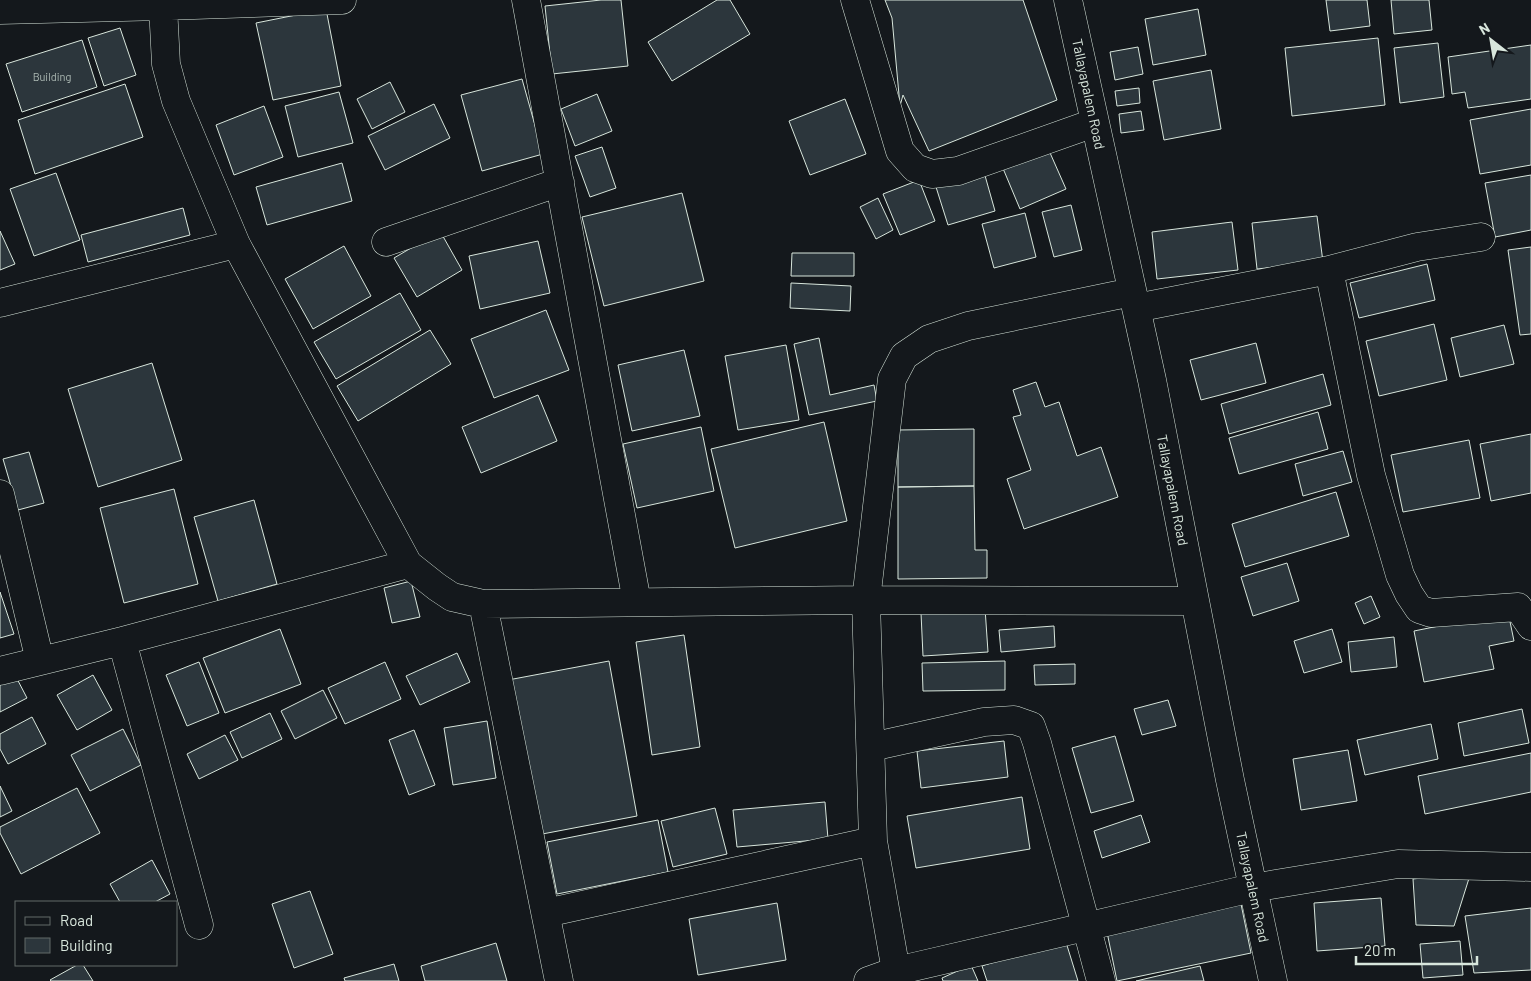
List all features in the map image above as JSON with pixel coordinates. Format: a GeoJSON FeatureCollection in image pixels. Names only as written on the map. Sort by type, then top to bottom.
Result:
{"type":"FeatureCollection","features":[{"type":"Feature","properties":{"kind":"street"},"geometry":{"type":"LineString","coordinates":[[0,10],[79,4],[163,6],[342,0]]}},
{"type":"Feature","properties":{"kind":"street"},"geometry":{"type":"LineString","coordinates":[[526,0],[637,602]]}},
{"type":"Feature","properties":{"kind":"street"},"geometry":{"type":"LineString","coordinates":[[855,0],[900,151],[915,168],[932,174],[958,171],[1094,123]]}},
{"type":"Feature","properties":{"kind":"street","name":"Tallayapalem Road"},"geometry":{"type":"LineString","coordinates":[[1068,0],[1152,380],[1252,888],[1273,981]]}},
{"type":"Feature","properties":{"kind":"street"},"geometry":{"type":"LineString","coordinates":[[163,6],[166,64],[176,101],[236,244],[408,564],[437,588],[452,597],[483,604],[866,600],[1195,601]]}},
{"type":"Feature","properties":{"kind":"street"},"geometry":{"type":"LineString","coordinates":[[386,242],[560,182]]}},
{"type":"Feature","properties":{"kind":"street"},"geometry":{"type":"LineString","coordinates":[[896,971],[873,840],[866,600],[892,379],[904,356],[929,339],[968,326],[1329,270],[1417,247],[1481,237]]}},
{"type":"Feature","properties":{"kind":"street"},"geometry":{"type":"LineString","coordinates":[[0,303],[236,244]]}},
{"type":"Feature","properties":{"kind":"street"},"geometry":{"type":"LineString","coordinates":[[1329,270],[1371,475],[1400,575],[1409,594],[1419,609],[1431,613],[1527,608]]}},
{"type":"Feature","properties":{"kind":"street"},"geometry":{"type":"LineString","coordinates":[[0,494],[40,661]]}},
{"type":"Feature","properties":{"kind":"street"},"geometry":{"type":"LineString","coordinates":[[0,671],[122,641],[408,564]]}},
{"type":"Feature","properties":{"kind":"street"},"geometry":{"type":"LineString","coordinates":[[483,604],[559,981]]}},
{"type":"Feature","properties":{"kind":"street"},"geometry":{"type":"LineString","coordinates":[[122,641],[199,925]]}},
{"type":"Feature","properties":{"kind":"street"},"geometry":{"type":"LineString","coordinates":[[871,747],[984,722],[1014,720],[1031,726],[1038,744],[1101,981]]}},
{"type":"Feature","properties":{"kind":"street"},"geometry":{"type":"LineString","coordinates":[[546,913],[873,840]]}},
{"type":"Feature","properties":{"kind":"street"},"geometry":{"type":"LineString","coordinates":[[868,981],[896,971],[1252,888],[1398,864],[1531,867]]}},
{"type":"Feature","properties":{"kind":"building"},"geometry":{"type":"Polygon","coordinates":[[[601,0],[621,0],[628,66],[552,74],[545,6],[601,0]]]}},
{"type":"Feature","properties":{"kind":"building"},"geometry":{"type":"Polygon","coordinates":[[[717,0],[730,0],[750,34],[672,81],[648,42],[717,0]]]}},
{"type":"Feature","properties":{"kind":"building"},"geometry":{"type":"Polygon","coordinates":[[[885,0],[1023,0],[1057,100],[929,151],[903,95],[900,106],[892,18],[885,0]]]}},
{"type":"Feature","properties":{"kind":"building"},"geometry":{"type":"Polygon","coordinates":[[[1326,0],[1367,0],[1370,26],[1330,31],[1326,0]]]}},
{"type":"Feature","properties":{"kind":"building"},"geometry":{"type":"Polygon","coordinates":[[[1391,0],[1429,0],[1432,30],[1394,34],[1391,0]]]}},
{"type":"Feature","properties":{"kind":"building"},"geometry":{"type":"Polygon","coordinates":[[[326,9],[341,86],[273,100],[256,23],[326,9]]]}},
{"type":"Feature","properties":{"kind":"building"},"geometry":{"type":"Polygon","coordinates":[[[1198,9],[1206,55],[1153,65],[1145,19],[1198,9]]]}},
{"type":"Feature","properties":{"kind":"building"},"geometry":{"type":"Polygon","coordinates":[[[120,28],[136,75],[104,86],[88,38],[120,28]]]}},
{"type":"Feature","properties":{"kind":"building"},"geometry":{"type":"Polygon","coordinates":[[[1378,38],[1385,105],[1292,116],[1285,48],[1378,38]]]}},
{"type":"Feature","properties":{"kind":"building"},"geometry":{"type":"Polygon","coordinates":[[[82,40],[97,87],[22,112],[6,64],[82,40]]]}},
{"type":"Feature","properties":{"kind":"building"},"geometry":{"type":"Polygon","coordinates":[[[1438,43],[1444,97],[1400,103],[1394,48],[1438,43]]]}},
{"type":"Feature","properties":{"kind":"building"},"geometry":{"type":"Polygon","coordinates":[[[1531,45],[1531,99],[1468,108],[1465,92],[1452,94],[1448,57],[1531,45]]]}},
{"type":"Feature","properties":{"kind":"building"},"geometry":{"type":"Polygon","coordinates":[[[1138,47],[1143,74],[1115,80],[1110,52],[1138,47]]]}},
{"type":"Feature","properties":{"kind":"building"},"geometry":{"type":"Polygon","coordinates":[[[1211,70],[1221,129],[1164,140],[1153,81],[1211,70]]]}},
{"type":"Feature","properties":{"kind":"building"},"geometry":{"type":"Polygon","coordinates":[[[522,79],[543,154],[482,171],[461,95],[522,79]]]}},
{"type":"Feature","properties":{"kind":"building"},"geometry":{"type":"Polygon","coordinates":[[[390,82],[405,112],[372,129],[357,99],[390,82]]]}},
{"type":"Feature","properties":{"kind":"building"},"geometry":{"type":"Polygon","coordinates":[[[125,84],[143,137],[35,174],[18,120],[125,84]]]}},
{"type":"Feature","properties":{"kind":"building"},"geometry":{"type":"Polygon","coordinates":[[[1139,88],[1140,103],[1117,106],[1115,91],[1139,88]]]}},
{"type":"Feature","properties":{"kind":"building"},"geometry":{"type":"Polygon","coordinates":[[[339,92],[353,143],[298,157],[285,106],[339,92]]]}},
{"type":"Feature","properties":{"kind":"building"},"geometry":{"type":"Polygon","coordinates":[[[597,94],[612,131],[575,146],[561,109],[597,94]]]}},
{"type":"Feature","properties":{"kind":"building"},"geometry":{"type":"Polygon","coordinates":[[[845,99],[866,154],[810,175],[789,121],[845,99]]]}},
{"type":"Feature","properties":{"kind":"building"},"geometry":{"type":"Polygon","coordinates":[[[434,104],[450,138],[385,170],[368,136],[434,104]]]}},
{"type":"Feature","properties":{"kind":"building"},"geometry":{"type":"Polygon","coordinates":[[[264,106],[283,157],[234,175],[216,125],[264,106]]]}},
{"type":"Feature","properties":{"kind":"building"},"geometry":{"type":"Polygon","coordinates":[[[1531,109],[1531,165],[1480,174],[1470,120],[1531,109]]]}},
{"type":"Feature","properties":{"kind":"building"},"geometry":{"type":"Polygon","coordinates":[[[1141,111],[1144,130],[1121,133],[1119,114],[1141,111]]]}},
{"type":"Feature","properties":{"kind":"building"},"geometry":{"type":"Polygon","coordinates":[[[1047,146],[1066,189],[1020,209],[1002,166],[1047,146]]]}},
{"type":"Feature","properties":{"kind":"building"},"geometry":{"type":"Polygon","coordinates":[[[602,147],[616,188],[590,197],[575,156],[602,147]]]}},
{"type":"Feature","properties":{"kind":"building"},"geometry":{"type":"Polygon","coordinates":[[[342,163],[352,201],[267,225],[256,187],[342,163]]]}},
{"type":"Feature","properties":{"kind":"building"},"geometry":{"type":"Polygon","coordinates":[[[984,172],[995,211],[948,225],[936,187],[984,172]]]}},
{"type":"Feature","properties":{"kind":"building"},"geometry":{"type":"Polygon","coordinates":[[[56,173],[80,240],[34,256],[10,189],[56,173]]]}},
{"type":"Feature","properties":{"kind":"building"},"geometry":{"type":"Polygon","coordinates":[[[1531,175],[1531,230],[1495,237],[1485,183],[1531,175]]]}},
{"type":"Feature","properties":{"kind":"building"},"geometry":{"type":"Polygon","coordinates":[[[919,180],[935,221],[900,235],[883,194],[919,180]]]}},
{"type":"Feature","properties":{"kind":"building"},"geometry":{"type":"Polygon","coordinates":[[[682,193],[704,281],[604,306],[582,217],[682,193]]]}},
{"type":"Feature","properties":{"kind":"building"},"geometry":{"type":"Polygon","coordinates":[[[878,198],[893,230],[876,239],[860,207],[878,198]]]}},
{"type":"Feature","properties":{"kind":"building"},"geometry":{"type":"Polygon","coordinates":[[[1071,205],[1082,250],[1054,257],[1042,212],[1071,205]]]}},
{"type":"Feature","properties":{"kind":"building"},"geometry":{"type":"Polygon","coordinates":[[[183,208],[190,235],[88,262],[81,235],[183,208]]]}},
{"type":"Feature","properties":{"kind":"building"},"geometry":{"type":"Polygon","coordinates":[[[1025,213],[1036,257],[994,268],[982,224],[1025,213]]]}},
{"type":"Feature","properties":{"kind":"building"},"geometry":{"type":"Polygon","coordinates":[[[1317,216],[1323,262],[1257,269],[1252,223],[1317,216]]]}},
{"type":"Feature","properties":{"kind":"building"},"geometry":{"type":"Polygon","coordinates":[[[1232,222],[1238,270],[1157,279],[1152,232],[1232,222]]]}},
{"type":"Feature","properties":{"kind":"building"},"geometry":{"type":"Polygon","coordinates":[[[0,231],[15,264],[0,270],[0,231]]]}},
{"type":"Feature","properties":{"kind":"building"},"geometry":{"type":"Polygon","coordinates":[[[440,231],[462,270],[417,297],[394,258],[440,231]]]}},
{"type":"Feature","properties":{"kind":"building"},"geometry":{"type":"Polygon","coordinates":[[[538,241],[550,293],[480,309],[469,256],[538,241]]]}},
{"type":"Feature","properties":{"kind":"building"},"geometry":{"type":"Polygon","coordinates":[[[344,246],[371,296],[313,329],[285,279],[344,246]]]}},
{"type":"Feature","properties":{"kind":"building"},"geometry":{"type":"Polygon","coordinates":[[[1531,247],[1531,334],[1520,335],[1508,250],[1531,247]]]}},
{"type":"Feature","properties":{"kind":"building"},"geometry":{"type":"Polygon","coordinates":[[[792,253],[854,253],[854,276],[791,276],[792,253]]]}},
{"type":"Feature","properties":{"kind":"building"},"geometry":{"type":"Polygon","coordinates":[[[1427,264],[1435,300],[1359,318],[1350,283],[1427,264]]]}},
{"type":"Feature","properties":{"kind":"building"},"geometry":{"type":"Polygon","coordinates":[[[791,283],[851,286],[850,311],[790,308],[791,283]]]}},
{"type":"Feature","properties":{"kind":"building"},"geometry":{"type":"Polygon","coordinates":[[[400,293],[421,330],[336,379],[314,342],[400,293]]]}},
{"type":"Feature","properties":{"kind":"building"},"geometry":{"type":"Polygon","coordinates":[[[546,310],[569,370],[494,398],[471,339],[546,310]]]}},
{"type":"Feature","properties":{"kind":"building"},"geometry":{"type":"Polygon","coordinates":[[[1434,324],[1447,380],[1379,396],[1366,341],[1434,324]]]}},
{"type":"Feature","properties":{"kind":"building"},"geometry":{"type":"Polygon","coordinates":[[[1504,325],[1514,364],[1460,377],[1451,338],[1504,325]]]}},
{"type":"Feature","properties":{"kind":"building"},"geometry":{"type":"Polygon","coordinates":[[[430,330],[451,364],[358,421],[337,386],[430,330]]]}},
{"type":"Feature","properties":{"kind":"building"},"geometry":{"type":"Polygon","coordinates":[[[819,338],[830,395],[874,385],[877,401],[809,415],[794,344],[819,338]]]}},
{"type":"Feature","properties":{"kind":"building"},"geometry":{"type":"Polygon","coordinates":[[[1256,343],[1266,383],[1201,400],[1190,360],[1256,343]]]}},
{"type":"Feature","properties":{"kind":"building"},"geometry":{"type":"Polygon","coordinates":[[[786,345],[799,420],[738,430],[725,356],[786,345]]]}},
{"type":"Feature","properties":{"kind":"building"},"geometry":{"type":"Polygon","coordinates":[[[684,350],[700,416],[632,431],[618,365],[684,350]]]}},
{"type":"Feature","properties":{"kind":"building"},"geometry":{"type":"Polygon","coordinates":[[[152,363],[182,460],[98,487],[68,389],[152,363]]]}},
{"type":"Feature","properties":{"kind":"building"},"geometry":{"type":"Polygon","coordinates":[[[1323,374],[1331,405],[1229,434],[1221,404],[1323,374]]]}},
{"type":"Feature","properties":{"kind":"building"},"geometry":{"type":"Polygon","coordinates":[[[1036,382],[1045,407],[1059,402],[1077,456],[1101,447],[1118,497],[1024,529],[1007,479],[1031,470],[1013,417],[1021,415],[1013,390],[1036,382]]]}},
{"type":"Feature","properties":{"kind":"building"},"geometry":{"type":"Polygon","coordinates":[[[538,395],[557,441],[481,473],[462,427],[538,395]]]}},
{"type":"Feature","properties":{"kind":"building"},"geometry":{"type":"Polygon","coordinates":[[[1318,412],[1328,449],[1239,474],[1229,438],[1318,412]]]}},
{"type":"Feature","properties":{"kind":"building"},"geometry":{"type":"Polygon","coordinates":[[[824,422],[847,521],[735,548],[711,449],[824,422]]]}},
{"type":"Feature","properties":{"kind":"building"},"geometry":{"type":"Polygon","coordinates":[[[701,427],[714,491],[637,508],[623,444],[701,427]]]}},
{"type":"Feature","properties":{"kind":"building"},"geometry":{"type":"Polygon","coordinates":[[[974,429],[974,486],[898,487],[898,430],[974,429]]]}},
{"type":"Feature","properties":{"kind":"building"},"geometry":{"type":"Polygon","coordinates":[[[1531,434],[1531,493],[1491,501],[1480,444],[1531,434]]]}},
{"type":"Feature","properties":{"kind":"building"},"geometry":{"type":"Polygon","coordinates":[[[1469,440],[1480,498],[1403,512],[1391,455],[1469,440]]]}},
{"type":"Feature","properties":{"kind":"building"},"geometry":{"type":"Polygon","coordinates":[[[1343,451],[1352,482],[1303,496],[1295,464],[1343,451]]]}},
{"type":"Feature","properties":{"kind":"building"},"geometry":{"type":"Polygon","coordinates":[[[29,452],[44,503],[18,510],[3,459],[29,452]]]}},
{"type":"Feature","properties":{"kind":"building"},"geometry":{"type":"Polygon","coordinates":[[[974,486],[975,550],[987,550],[987,578],[898,579],[898,487],[974,486]]]}},
{"type":"Feature","properties":{"kind":"building"},"geometry":{"type":"Polygon","coordinates":[[[174,489],[198,584],[124,603],[100,508],[174,489]]]}},
{"type":"Feature","properties":{"kind":"building"},"geometry":{"type":"Polygon","coordinates":[[[1336,492],[1349,536],[1245,567],[1232,524],[1336,492]]]}},
{"type":"Feature","properties":{"kind":"building"},"geometry":{"type":"Polygon","coordinates":[[[254,500],[277,584],[218,601],[194,517],[254,500]]]}},
{"type":"Feature","properties":{"kind":"building"},"geometry":{"type":"Polygon","coordinates":[[[1287,563],[1299,601],[1253,616],[1241,577],[1287,563]]]}},
{"type":"Feature","properties":{"kind":"building"},"geometry":{"type":"Polygon","coordinates":[[[411,581],[420,617],[392,623],[384,588],[411,581]]]}},
{"type":"Feature","properties":{"kind":"building"},"geometry":{"type":"Polygon","coordinates":[[[0,592],[14,634],[0,638],[0,592]]]}},
{"type":"Feature","properties":{"kind":"building"},"geometry":{"type":"Polygon","coordinates":[[[1371,596],[1380,617],[1364,624],[1355,603],[1371,596]]]}},
{"type":"Feature","properties":{"kind":"building"},"geometry":{"type":"Polygon","coordinates":[[[985,608],[988,652],[923,656],[921,613],[985,608]]]}},
{"type":"Feature","properties":{"kind":"building"},"geometry":{"type":"Polygon","coordinates":[[[1508,612],[1514,641],[1489,646],[1494,669],[1424,682],[1414,631],[1508,612]]]}},
{"type":"Feature","properties":{"kind":"building"},"geometry":{"type":"Polygon","coordinates":[[[1054,626],[1055,647],[1001,652],[999,630],[1054,626]]]}},
{"type":"Feature","properties":{"kind":"building"},"geometry":{"type":"Polygon","coordinates":[[[280,629],[301,684],[225,713],[203,658],[280,629]]]}},
{"type":"Feature","properties":{"kind":"building"},"geometry":{"type":"Polygon","coordinates":[[[1332,629],[1342,662],[1304,673],[1294,641],[1332,629]]]}},
{"type":"Feature","properties":{"kind":"building"},"geometry":{"type":"Polygon","coordinates":[[[684,635],[700,747],[652,755],[636,642],[684,635]]]}},
{"type":"Feature","properties":{"kind":"building"},"geometry":{"type":"Polygon","coordinates":[[[1394,637],[1397,667],[1351,672],[1348,642],[1394,637]]]}},
{"type":"Feature","properties":{"kind":"building"},"geometry":{"type":"Polygon","coordinates":[[[457,653],[470,682],[420,705],[406,676],[457,653]]]}},
{"type":"Feature","properties":{"kind":"building"},"geometry":{"type":"Polygon","coordinates":[[[609,661],[637,816],[537,835],[508,680],[609,661]]]}},
{"type":"Feature","properties":{"kind":"building"},"geometry":{"type":"Polygon","coordinates":[[[1005,661],[1005,690],[923,691],[922,663],[1005,661]]]}},
{"type":"Feature","properties":{"kind":"building"},"geometry":{"type":"Polygon","coordinates":[[[199,662],[219,713],[187,726],[166,675],[199,662]]]}},
{"type":"Feature","properties":{"kind":"building"},"geometry":{"type":"Polygon","coordinates":[[[385,662],[401,699],[345,724],[328,688],[385,662]]]}},
{"type":"Feature","properties":{"kind":"building"},"geometry":{"type":"Polygon","coordinates":[[[1075,664],[1075,684],[1035,685],[1034,665],[1075,664]]]}},
{"type":"Feature","properties":{"kind":"building"},"geometry":{"type":"Polygon","coordinates":[[[14,673],[27,698],[0,712],[0,681],[14,673]]]}},
{"type":"Feature","properties":{"kind":"building"},"geometry":{"type":"Polygon","coordinates":[[[93,675],[112,710],[77,730],[57,695],[93,675]]]}},
{"type":"Feature","properties":{"kind":"building"},"geometry":{"type":"Polygon","coordinates":[[[323,690],[337,718],[295,739],[281,711],[323,690]]]}},
{"type":"Feature","properties":{"kind":"building"},"geometry":{"type":"Polygon","coordinates":[[[1168,700],[1176,726],[1142,735],[1134,709],[1168,700]]]}},
{"type":"Feature","properties":{"kind":"building"},"geometry":{"type":"Polygon","coordinates":[[[1522,709],[1529,743],[1464,756],[1458,723],[1522,709]]]}},
{"type":"Feature","properties":{"kind":"building"},"geometry":{"type":"Polygon","coordinates":[[[270,713],[282,739],[242,758],[230,732],[270,713]]]}},
{"type":"Feature","properties":{"kind":"building"},"geometry":{"type":"Polygon","coordinates":[[[32,717],[46,744],[8,764],[0,749],[0,734],[32,717]]]}},
{"type":"Feature","properties":{"kind":"building"},"geometry":{"type":"Polygon","coordinates":[[[487,721],[496,778],[453,785],[444,728],[487,721]]]}},
{"type":"Feature","properties":{"kind":"building"},"geometry":{"type":"Polygon","coordinates":[[[1431,724],[1438,759],[1365,775],[1357,740],[1431,724]]]}},
{"type":"Feature","properties":{"kind":"building"},"geometry":{"type":"Polygon","coordinates":[[[123,729],[141,765],[90,791],[71,755],[123,729]]]}},
{"type":"Feature","properties":{"kind":"building"},"geometry":{"type":"Polygon","coordinates":[[[414,730],[435,785],[409,795],[389,740],[414,730]]]}},
{"type":"Feature","properties":{"kind":"building"},"geometry":{"type":"Polygon","coordinates":[[[225,735],[238,760],[199,779],[187,754],[225,735]]]}},
{"type":"Feature","properties":{"kind":"building"},"geometry":{"type":"Polygon","coordinates":[[[1115,736],[1134,801],[1091,813],[1072,748],[1115,736]]]}},
{"type":"Feature","properties":{"kind":"building"},"geometry":{"type":"Polygon","coordinates":[[[1004,741],[1008,777],[921,788],[917,751],[1004,741]]]}},
{"type":"Feature","properties":{"kind":"building"},"geometry":{"type":"Polygon","coordinates":[[[1348,750],[1357,801],[1301,810],[1293,759],[1348,750]]]}},
{"type":"Feature","properties":{"kind":"building"},"geometry":{"type":"Polygon","coordinates":[[[1531,753],[1531,792],[1425,814],[1418,776],[1531,753]]]}},
{"type":"Feature","properties":{"kind":"building"},"geometry":{"type":"Polygon","coordinates":[[[0,786],[12,811],[0,817],[0,786]]]}},
{"type":"Feature","properties":{"kind":"building"},"geometry":{"type":"Polygon","coordinates":[[[77,788],[100,833],[21,874],[0,833],[0,827],[77,788]]]}},
{"type":"Feature","properties":{"kind":"building"},"geometry":{"type":"Polygon","coordinates":[[[1022,797],[1030,849],[916,868],[907,816],[1022,797]]]}},
{"type":"Feature","properties":{"kind":"building"},"geometry":{"type":"Polygon","coordinates":[[[825,802],[828,839],[737,847],[733,810],[825,802]]]}},
{"type":"Feature","properties":{"kind":"building"},"geometry":{"type":"Polygon","coordinates":[[[715,808],[727,854],[673,867],[661,821],[715,808]]]}},
{"type":"Feature","properties":{"kind":"building"},"geometry":{"type":"Polygon","coordinates":[[[1141,815],[1150,842],[1102,858],[1094,831],[1141,815]]]}},
{"type":"Feature","properties":{"kind":"building"},"geometry":{"type":"Polygon","coordinates":[[[658,820],[668,872],[557,894],[547,842],[658,820]]]}},
{"type":"Feature","properties":{"kind":"building"},"geometry":{"type":"Polygon","coordinates":[[[152,860],[170,894],[157,901],[119,901],[110,884],[152,860]]]}},
{"type":"Feature","properties":{"kind":"building"},"geometry":{"type":"Polygon","coordinates":[[[1471,872],[1454,926],[1416,925],[1413,879],[1471,872]]]}},
{"type":"Feature","properties":{"kind":"building"},"geometry":{"type":"Polygon","coordinates":[[[310,891],[333,954],[294,968],[272,904],[310,891]]]}},
{"type":"Feature","properties":{"kind":"building"},"geometry":{"type":"Polygon","coordinates":[[[1381,898],[1385,946],[1317,951],[1314,903],[1381,898]]]}},
{"type":"Feature","properties":{"kind":"building"},"geometry":{"type":"Polygon","coordinates":[[[777,903],[786,960],[698,975],[689,919],[777,903]]]}},
{"type":"Feature","properties":{"kind":"building"},"geometry":{"type":"Polygon","coordinates":[[[1241,904],[1251,953],[1117,981],[1107,932],[1241,904]]]}},
{"type":"Feature","properties":{"kind":"building"},"geometry":{"type":"Polygon","coordinates":[[[1531,908],[1531,970],[1474,973],[1465,916],[1531,908]]]}},
{"type":"Feature","properties":{"kind":"building"},"geometry":{"type":"Polygon","coordinates":[[[1065,939],[1078,981],[987,981],[982,966],[1065,939]]]}},
{"type":"Feature","properties":{"kind":"building"},"geometry":{"type":"Polygon","coordinates":[[[1460,941],[1463,975],[1423,978],[1420,944],[1460,941]]]}},
{"type":"Feature","properties":{"kind":"building"},"geometry":{"type":"Polygon","coordinates":[[[496,943],[507,981],[425,981],[421,966],[496,943]]]}},
{"type":"Feature","properties":{"kind":"building"},"geometry":{"type":"Polygon","coordinates":[[[394,964],[399,981],[345,981],[344,978],[394,964]]]}},
{"type":"Feature","properties":{"kind":"building"},"geometry":{"type":"Polygon","coordinates":[[[971,965],[978,981],[943,981],[942,978],[971,965]]]}},
{"type":"Feature","properties":{"kind":"building"},"geometry":{"type":"Polygon","coordinates":[[[75,966],[84,966],[93,981],[51,981],[75,966]]]}},
{"type":"Feature","properties":{"kind":"building"},"geometry":{"type":"Polygon","coordinates":[[[1200,966],[1204,981],[1136,981],[1200,966]]]}}]}
